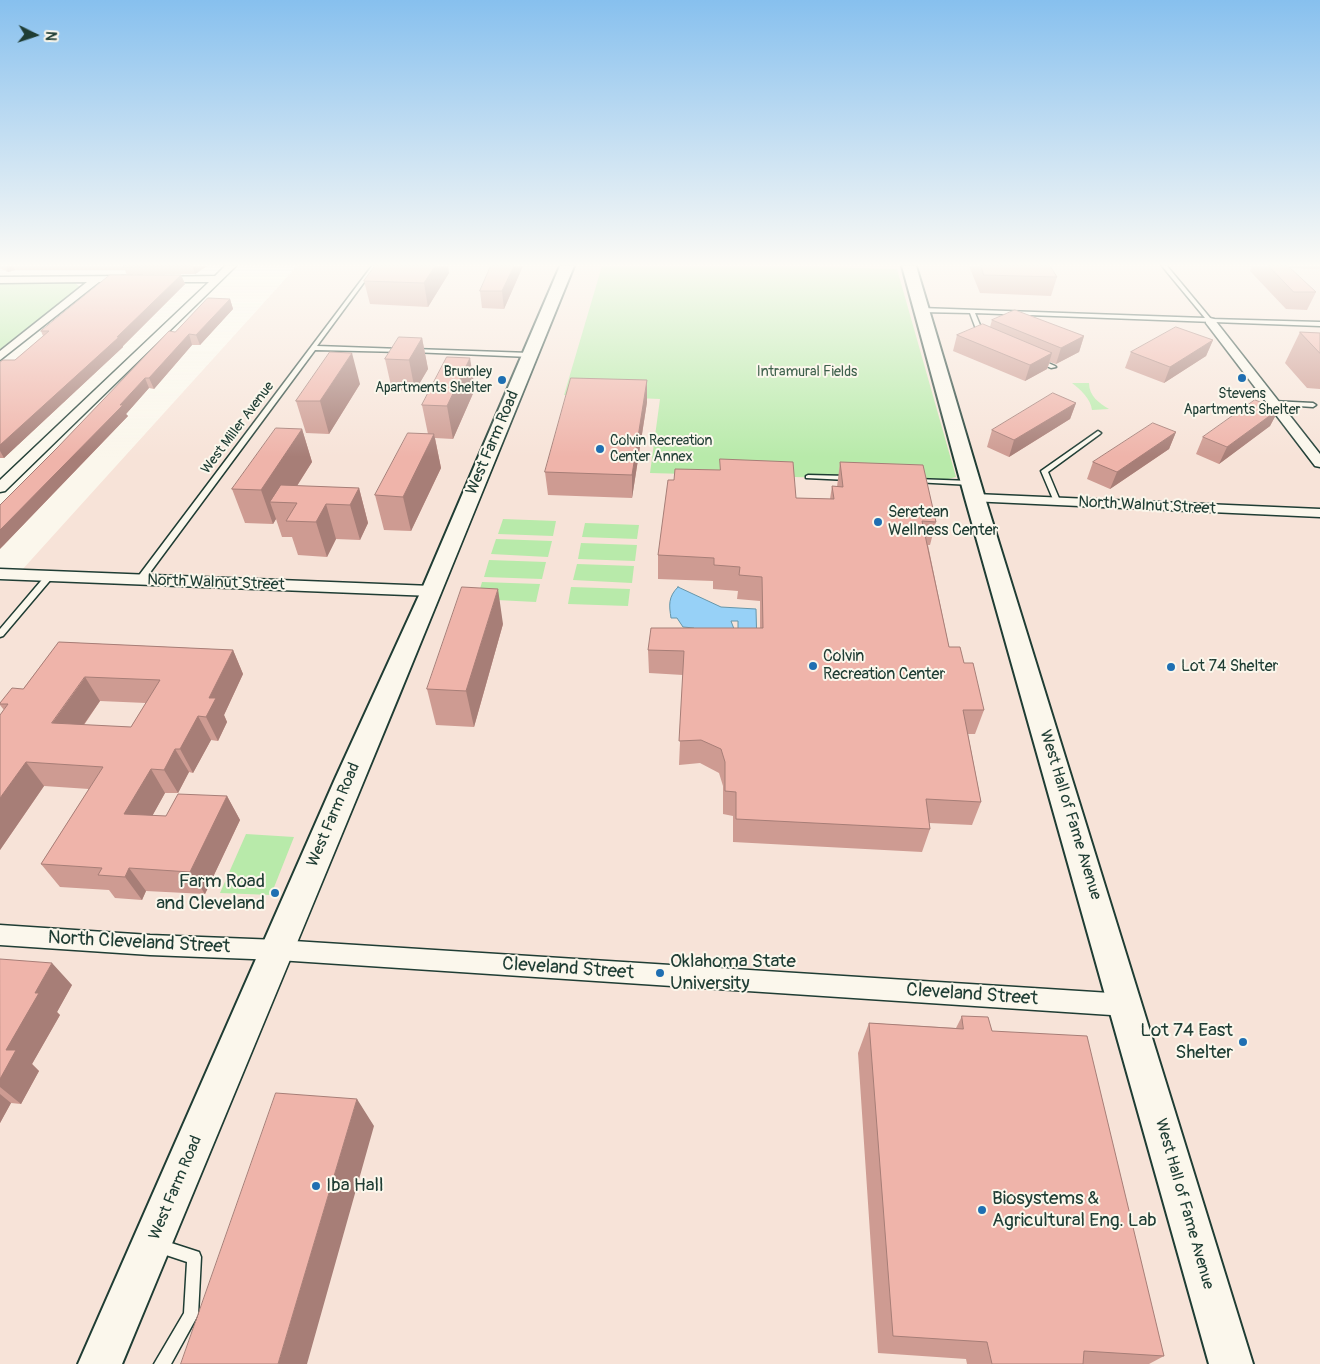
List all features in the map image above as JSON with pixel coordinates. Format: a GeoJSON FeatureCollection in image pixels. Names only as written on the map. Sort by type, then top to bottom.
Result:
{"type":"FeatureCollection","features":[{"type":"Feature","properties":{"kind":"street"},"geometry":{"type":"LineString","coordinates":[[0,357],[34,330]]}},
{"type":"Feature","properties":{"kind":"street"},"geometry":{"type":"LineString","coordinates":[[0,488],[165,330]]}},
{"type":"Feature","properties":{"kind":"street","name":"West Farm Road"},"geometry":{"type":"LineString","coordinates":[[100,1364],[278,950],[349,779],[432,591],[540,330]]}},
{"type":"Feature","properties":{"kind":"street","name":"West Hall of Fame Avenue"},"geometry":{"type":"LineString","coordinates":[[927,330],[1232,1364]]}},
{"type":"Feature","properties":{"kind":"street"},"geometry":{"type":"LineString","coordinates":[[1216,330],[1320,463]]}},
{"type":"Feature","properties":{"kind":"street","name":"North Walnut Street"},"geometry":{"type":"LineString","coordinates":[[973,490],[1057,503],[1320,513]]}},
{"type":"Feature","properties":{"kind":"street","name":"North Walnut Street"},"geometry":{"type":"LineString","coordinates":[[0,574],[432,591]]}},
{"type":"Feature","properties":{"kind":"street","name":"North Cleveland Street"},"geometry":{"type":"LineString","coordinates":[[0,935],[150,945],[278,950]]}},
{"type":"Feature","properties":{"kind":"street","name":"Cleveland Street"},"geometry":{"type":"LineString","coordinates":[[278,950],[1126,1005]]}},
{"type":"Feature","properties":{"kind":"lane","name":"West Miller Avenue"},"geometry":{"type":"LineString","coordinates":[[140,580],[327,330]]}},
{"type":"Feature","properties":{"kind":"lane"},"geometry":{"type":"LineString","coordinates":[[979,330],[982,337],[990,341]]}},
{"type":"Feature","properties":{"kind":"lane"},"geometry":{"type":"LineString","coordinates":[[314,348],[530,355]]}},
{"type":"Feature","properties":{"kind":"lane"},"geometry":{"type":"LineString","coordinates":[[1026,356],[1053,367]]}},
{"type":"Feature","properties":{"kind":"lane"},"geometry":{"type":"LineString","coordinates":[[1272,403],[1312,405]]}},
{"type":"Feature","properties":{"kind":"lane"},"geometry":{"type":"LineString","coordinates":[[1057,503],[1044,471],[1098,433]]}},
{"type":"Feature","properties":{"kind":"lane"},"geometry":{"type":"LineString","coordinates":[[808,477],[856,479]]}},
{"type":"Feature","properties":{"kind":"lane"},"geometry":{"type":"LineString","coordinates":[[903,480],[973,490]]}},
{"type":"Feature","properties":{"kind":"lane"},"geometry":{"type":"LineString","coordinates":[[0,634],[49,577]]}},
{"type":"Feature","properties":{"kind":"lane"},"geometry":{"type":"LineString","coordinates":[[152,1244],[194,1257],[191,1315],[162,1364]]}},
{"type":"Feature","properties":{"kind":"shaded area","name":"Oklahoma State University"},"geometry":{"type":"Polygon","coordinates":[[[239,330],[1320,330],[1320,1364],[0,1364],[0,581],[12,581],[239,330]]]}},
{"type":"Feature","properties":{"kind":"green space"},"geometry":{"type":"Polygon","coordinates":[[[0,330],[25,330],[0,349],[0,330]]]}},
{"type":"Feature","properties":{"kind":"green space","name":"Intramural Fields"},"geometry":{"type":"Polygon","coordinates":[[[583,330],[914,330],[956,477],[940,481],[650,473],[660,399],[564,395],[583,330]]]}},
{"type":"Feature","properties":{"kind":"green space"},"geometry":{"type":"Polygon","coordinates":[[[1072,383],[1089,383],[1089,388],[1098,402],[1109,409],[1092,410],[1082,391],[1072,383]]]}},
{"type":"Feature","properties":{"kind":"green space"},"geometry":{"type":"Polygon","coordinates":[[[503,519],[556,521],[553,536],[498,534],[503,519]]]}},
{"type":"Feature","properties":{"kind":"green space"},"geometry":{"type":"Polygon","coordinates":[[[585,523],[639,525],[637,539],[582,537],[585,523]]]}},
{"type":"Feature","properties":{"kind":"green space"},"geometry":{"type":"Polygon","coordinates":[[[496,539],[552,541],[548,557],[491,554],[496,539]]]}},
{"type":"Feature","properties":{"kind":"green space"},"geometry":{"type":"Polygon","coordinates":[[[581,543],[637,545],[635,561],[578,559],[581,543]]]}},
{"type":"Feature","properties":{"kind":"green space"},"geometry":{"type":"Polygon","coordinates":[[[489,560],[546,562],[542,579],[484,577],[489,560]]]}},
{"type":"Feature","properties":{"kind":"green space"},"geometry":{"type":"Polygon","coordinates":[[[577,564],[634,566],[632,583],[573,580],[577,564]]]}},
{"type":"Feature","properties":{"kind":"green space"},"geometry":{"type":"Polygon","coordinates":[[[482,582],[540,584],[536,602],[477,599],[482,582]]]}},
{"type":"Feature","properties":{"kind":"green space"},"geometry":{"type":"Polygon","coordinates":[[[571,587],[630,589],[628,606],[568,604],[571,587]]]}},
{"type":"Feature","properties":{"kind":"green space"},"geometry":{"type":"Polygon","coordinates":[[[246,834],[294,837],[271,895],[220,893],[246,834]]]}},
{"type":"Feature","properties":{"kind":"water"},"geometry":{"type":"Polygon","coordinates":[[[678,587],[721,607],[756,609],[757,649],[738,648],[738,621],[731,621],[734,629],[698,632],[694,628],[683,627],[677,618],[671,618],[670,601],[672,594],[678,587]]]}},
{"type":"Feature","properties":{"kind":"building"},"geometry":{"type":"Polygon","coordinates":[[[125,330],[117,337],[119,337],[0,445],[0,362],[3,360],[15,360],[49,331],[41,331],[125,330]]]}},
{"type":"Feature","properties":{"kind":"building"},"geometry":{"type":"Polygon","coordinates":[[[177,330],[201,330],[196,335],[189,334],[149,378],[145,378],[120,405],[123,405],[0,530],[0,505],[169,331],[175,332],[177,330]]]}},
{"type":"Feature","properties":{"kind":"building"},"geometry":{"type":"Polygon","coordinates":[[[970,330],[996,330],[1052,353],[1030,365],[957,335],[970,330]]]}},
{"type":"Feature","properties":{"kind":"building"},"geometry":{"type":"Polygon","coordinates":[[[1016,330],[1067,330],[1084,336],[1061,348],[1016,330]]]}},
{"type":"Feature","properties":{"kind":"building"},"geometry":{"type":"Polygon","coordinates":[[[1171,330],[1184,330],[1213,340],[1170,367],[1131,352],[1171,330]]]}},
{"type":"Feature","properties":{"kind":"building"},"geometry":{"type":"Polygon","coordinates":[[[1300,332],[1320,333],[1320,353],[1300,332]]]}},
{"type":"Feature","properties":{"kind":"building"},"geometry":{"type":"Polygon","coordinates":[[[399,337],[422,338],[409,360],[385,359],[399,337]]]}},
{"type":"Feature","properties":{"kind":"building"},"geometry":{"type":"Polygon","coordinates":[[[330,352],[352,353],[320,401],[296,401],[330,352]]]}},
{"type":"Feature","properties":{"kind":"building"},"geometry":{"type":"Polygon","coordinates":[[[447,357],[470,358],[447,406],[422,405],[447,357]]]}},
{"type":"Feature","properties":{"kind":"building","name":"Colvin Recreation Center Annex"},"geometry":{"type":"Polygon","coordinates":[[[571,378],[647,380],[632,475],[545,472],[571,378]]]}},
{"type":"Feature","properties":{"kind":"building"},"geometry":{"type":"Polygon","coordinates":[[[1053,393],[1076,403],[1014,440],[992,430],[1053,393]]]}},
{"type":"Feature","properties":{"kind":"building"},"geometry":{"type":"Polygon","coordinates":[[[1255,400],[1279,409],[1227,447],[1203,437],[1255,400]]]}},
{"type":"Feature","properties":{"kind":"building"},"geometry":{"type":"Polygon","coordinates":[[[1153,423],[1176,432],[1117,472],[1093,462],[1153,423]]]}},
{"type":"Feature","properties":{"kind":"building"},"geometry":{"type":"Polygon","coordinates":[[[276,428],[302,429],[261,490],[232,489],[276,428]]]}},
{"type":"Feature","properties":{"kind":"building"},"geometry":{"type":"Polygon","coordinates":[[[408,433],[434,434],[403,497],[375,495],[408,433]]]}},
{"type":"Feature","properties":{"kind":"building","name":"Colvin Recreation Center"},"geometry":{"type":"Polygon","coordinates":[[[720,459],[793,462],[796,498],[834,499],[832,486],[843,487],[840,462],[923,465],[936,522],[922,521],[949,647],[960,647],[964,663],[973,663],[984,710],[963,710],[981,802],[926,799],[930,829],[736,819],[736,792],[725,791],[725,762],[721,749],[701,740],[679,741],[684,651],[648,650],[651,628],[763,628],[762,577],[739,575],[740,567],[714,565],[714,558],[658,555],[668,480],[674,480],[675,469],[720,470],[720,459]]]}},
{"type":"Feature","properties":{"kind":"building"},"geometry":{"type":"Polygon","coordinates":[[[281,485],[359,488],[350,505],[326,504],[316,522],[286,521],[297,503],[270,502],[281,485]]]}},
{"type":"Feature","properties":{"kind":"building"},"geometry":{"type":"Polygon","coordinates":[[[462,587],[498,589],[466,691],[427,689],[462,587]]]}},
{"type":"Feature","properties":{"kind":"building"},"geometry":{"type":"Polygon","coordinates":[[[59,642],[233,650],[209,698],[216,698],[206,717],[198,716],[180,749],[175,749],[164,770],[151,769],[124,814],[166,816],[178,794],[227,796],[190,872],[129,868],[125,877],[98,875],[102,868],[41,864],[103,767],[26,762],[0,798],[0,715],[8,704],[0,703],[12,688],[23,689],[59,642]],[[85,677],[52,723],[131,727],[160,680],[85,677]]]}},
{"type":"Feature","properties":{"kind":"building"},"geometry":{"type":"Polygon","coordinates":[[[0,959],[52,963],[35,993],[39,993],[6,1050],[16,1050],[0,1079],[0,959]]]}},
{"type":"Feature","properties":{"kind":"building","name":"Biosystems & Agricultural Eng. Lab"},"geometry":{"type":"Polygon","coordinates":[[[962,1016],[988,1017],[992,1031],[1087,1036],[1164,1356],[1084,1351],[1083,1364],[992,1364],[987,1342],[893,1336],[869,1023],[963,1029],[962,1016]]]}},
{"type":"Feature","properties":{"kind":"building"},"geometry":{"type":"Polygon","coordinates":[[[276,1093],[357,1099],[278,1364],[181,1364],[276,1093]]]}},
{"type":"Feature","properties":{"kind":"place","name":"Stevens Apartments Shelter"},"geometry":{"type":"Point","coordinates":[1242,378]}},
{"type":"Feature","properties":{"kind":"place","name":"Brumley Apartments Shelter"},"geometry":{"type":"Point","coordinates":[502,380]}},
{"type":"Feature","properties":{"kind":"place","name":"Colvin Recreation Center Annex"},"geometry":{"type":"Point","coordinates":[600,449]}},
{"type":"Feature","properties":{"kind":"place","name":"Seretean Wellness Center"},"geometry":{"type":"Point","coordinates":[878,522]}},
{"type":"Feature","properties":{"kind":"place","name":"Colvin Recreation Center"},"geometry":{"type":"Point","coordinates":[813,666]}},
{"type":"Feature","properties":{"kind":"place","name":"Lot 74 Shelter"},"geometry":{"type":"Point","coordinates":[1171,667]}},
{"type":"Feature","properties":{"kind":"place","name":"Farm Road and Cleveland"},"geometry":{"type":"Point","coordinates":[275,893]}},
{"type":"Feature","properties":{"kind":"place","name":"Oklahoma State University"},"geometry":{"type":"Point","coordinates":[660,973]}},
{"type":"Feature","properties":{"kind":"place","name":"Lot 74 East Shelter"},"geometry":{"type":"Point","coordinates":[1243,1042]}},
{"type":"Feature","properties":{"kind":"place","name":"Iba Hall"},"geometry":{"type":"Point","coordinates":[316,1186]}},
{"type":"Feature","properties":{"kind":"place","name":"Biosystems & Agricultural Eng. Lab"},"geometry":{"type":"Point","coordinates":[982,1210]}}]}
